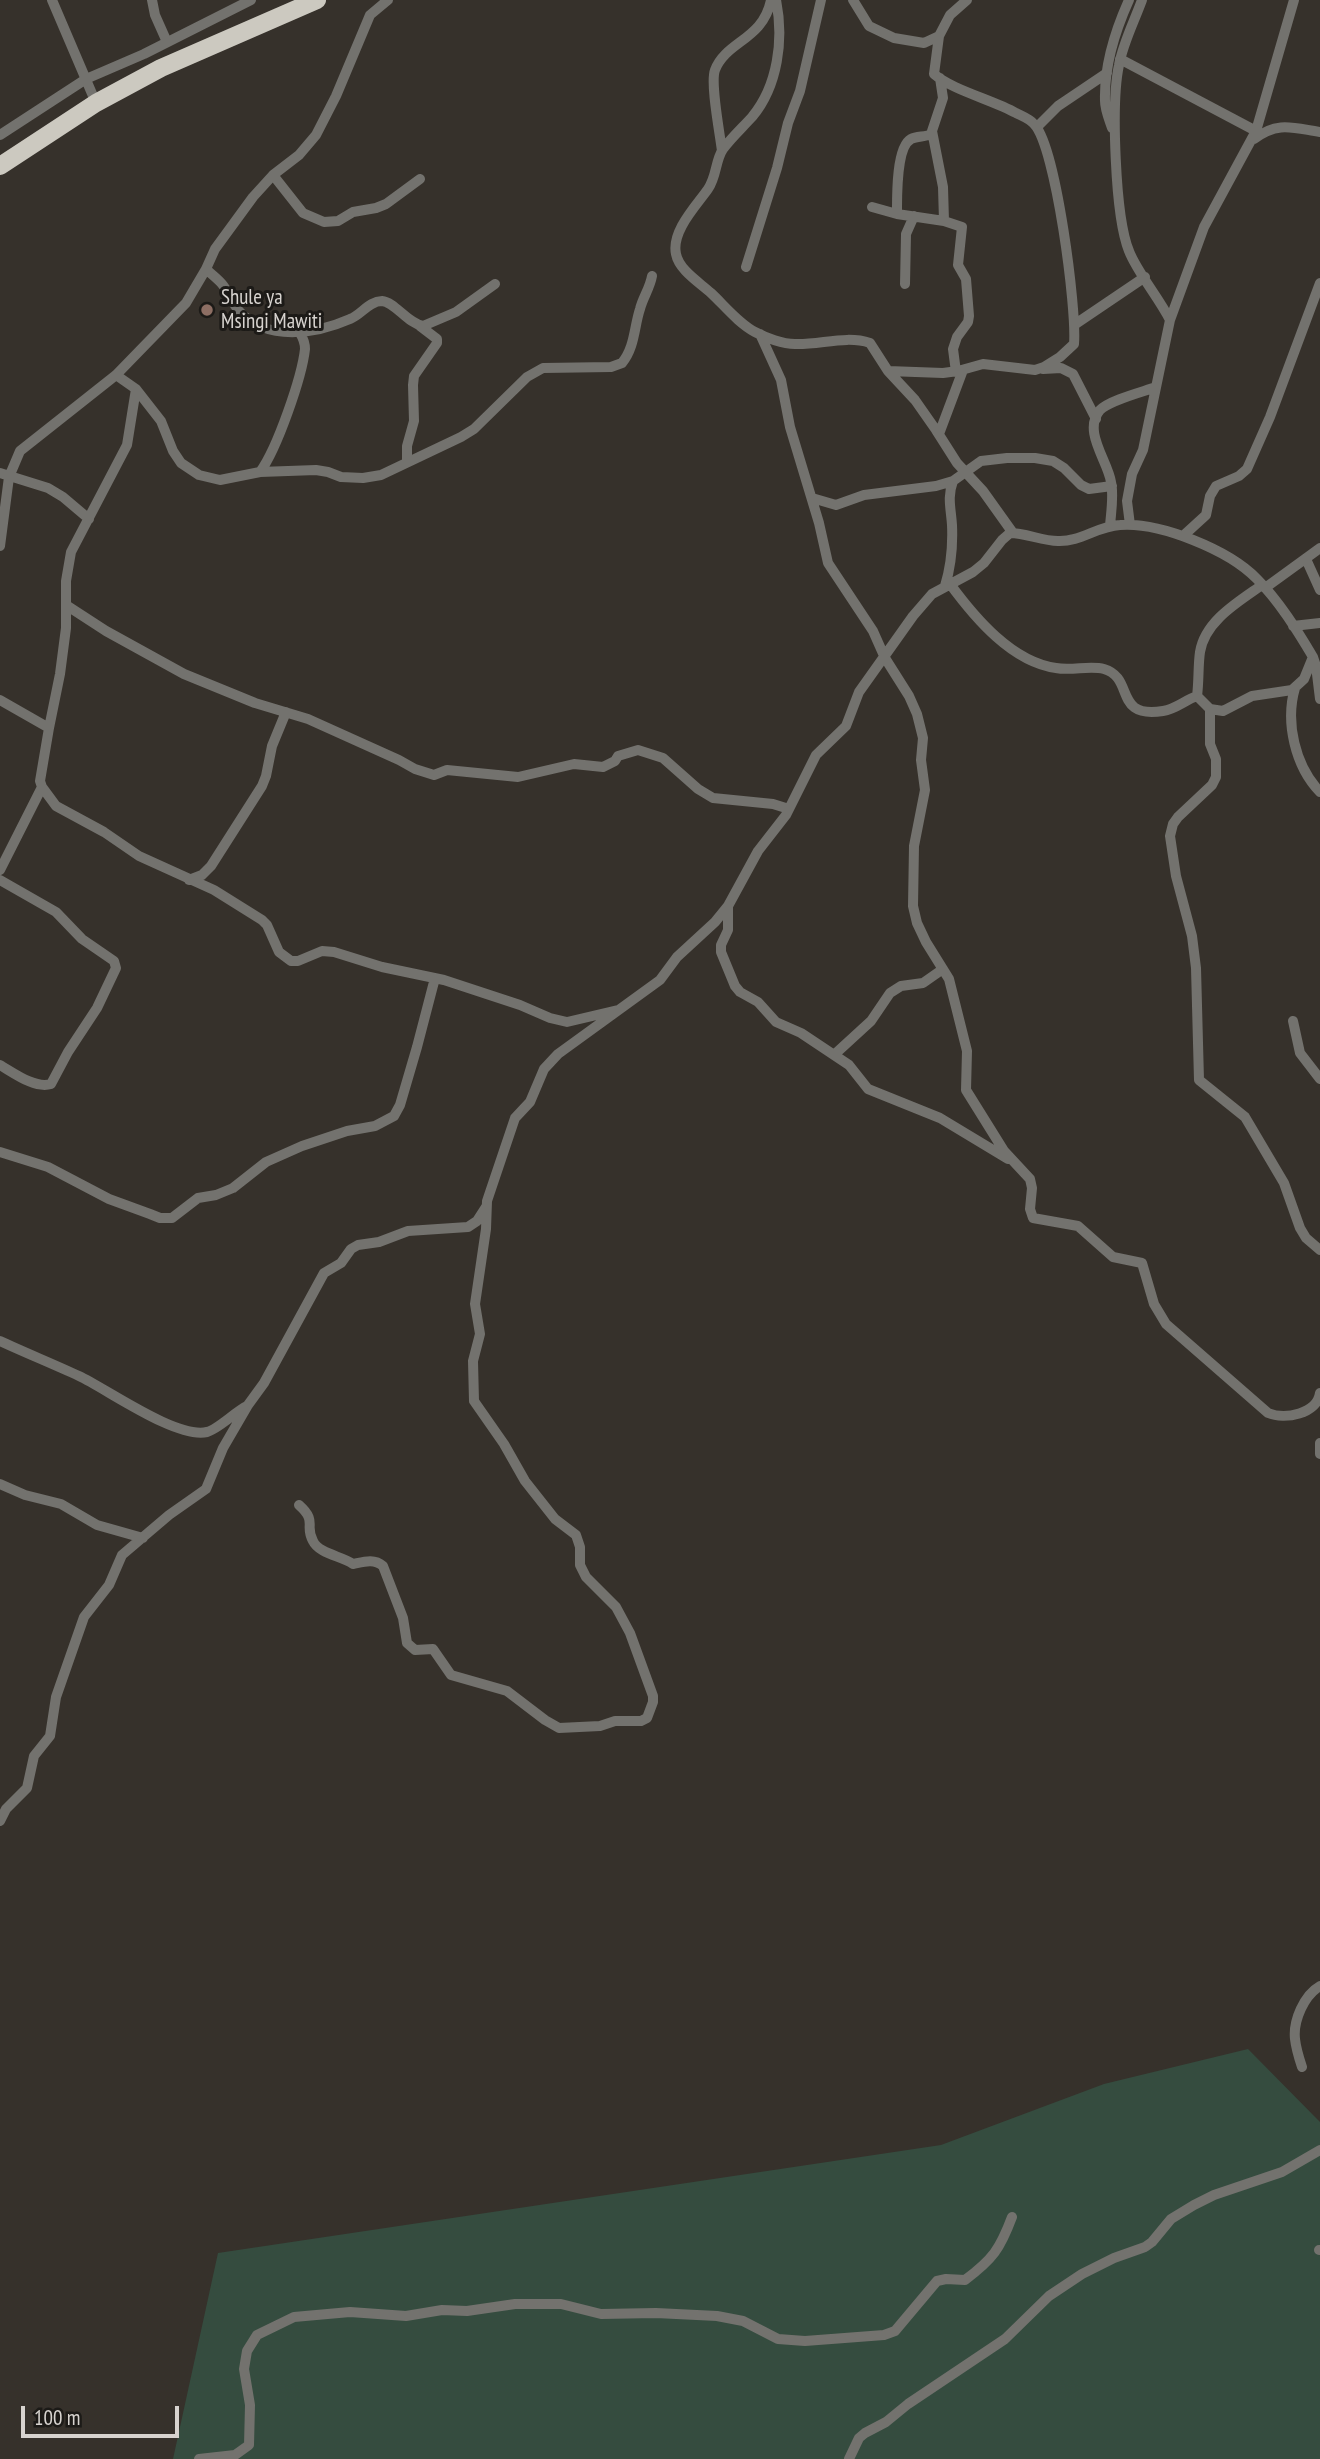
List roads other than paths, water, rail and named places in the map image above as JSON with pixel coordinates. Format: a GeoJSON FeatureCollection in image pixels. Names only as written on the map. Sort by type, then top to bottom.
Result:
{"type":"FeatureCollection","features":[{"type":"Feature","properties":{"kind":"highway"},"geometry":{"type":"LineString","coordinates":[[0,166],[96,103],[161,68],[317,0]]}},
{"type":"Feature","properties":{"kind":"street"},"geometry":{"type":"LineString","coordinates":[[52,0],[96,103]]}},
{"type":"Feature","properties":{"kind":"street"},"geometry":{"type":"LineString","coordinates":[[152,0],[155,15],[167,42]]}},
{"type":"Feature","properties":{"kind":"street"},"geometry":{"type":"LineString","coordinates":[[220,0],[230,10]]}},
{"type":"Feature","properties":{"kind":"street"},"geometry":{"type":"LineString","coordinates":[[0,135],[86,79],[251,0]]}},
{"type":"Feature","properties":{"kind":"street"},"geometry":{"type":"LineString","coordinates":[[0,546],[5,475],[24,446],[116,375],[186,303],[215,249],[253,197],[273,175],[299,155],[316,135],[336,96],[370,15],[388,0]]}},
{"type":"Feature","properties":{"kind":"street"},"geometry":{"type":"LineString","coordinates":[[773,0],[779,17],[779,48],[770,84],[751,117],[738,129],[722,151],[711,186],[689,212],[676,242],[676,255],[680,264],[745,325],[760,334],[794,344],[843,340],[867,342],[872,346],[888,371],[915,400],[965,472],[1013,533]]}},
{"type":"Feature","properties":{"kind":"street"},"geometry":{"type":"LineString","coordinates":[[722,151],[714,71],[723,57],[752,35],[773,0]]}},
{"type":"Feature","properties":{"kind":"street"},"geometry":{"type":"LineString","coordinates":[[746,267],[777,168],[788,122],[800,91],[821,0]]}},
{"type":"Feature","properties":{"kind":"street"},"geometry":{"type":"LineString","coordinates":[[853,0],[869,26],[894,37],[924,43],[939,36]]}},
{"type":"Feature","properties":{"kind":"street"},"geometry":{"type":"LineString","coordinates":[[967,0],[950,15],[939,36],[933,70],[940,78],[1001,104],[1037,127],[1047,145],[1061,211],[1074,325],[1073,346],[1039,369]]}},
{"type":"Feature","properties":{"kind":"street"},"geometry":{"type":"LineString","coordinates":[[1115,135],[1104,103],[1107,73],[1120,21],[1129,0]]}},
{"type":"Feature","properties":{"kind":"street"},"geometry":{"type":"LineString","coordinates":[[1142,0],[1120,59],[1116,80],[1115,135],[1123,229],[1129,252],[1170,320]]}},
{"type":"Feature","properties":{"kind":"street"},"geometry":{"type":"LineString","coordinates":[[1130,525],[1127,501],[1132,474],[1143,450],[1170,320],[1204,227],[1256,131],[1294,0]]}},
{"type":"Feature","properties":{"kind":"street"},"geometry":{"type":"LineString","coordinates":[[1120,59],[1256,131]]}},
{"type":"Feature","properties":{"kind":"street"},"geometry":{"type":"LineString","coordinates":[[1037,127],[1058,106],[1107,73]]}},
{"type":"Feature","properties":{"kind":"street"},"geometry":{"type":"LineString","coordinates":[[940,78],[943,98],[932,134],[943,187],[944,221]]}},
{"type":"Feature","properties":{"kind":"street"},"geometry":{"type":"LineString","coordinates":[[1249,143],[1274,128],[1294,127],[1320,132]]}},
{"type":"Feature","properties":{"kind":"street"},"geometry":{"type":"LineString","coordinates":[[897,214],[897,186],[905,145],[912,139],[932,134]]}},
{"type":"Feature","properties":{"kind":"street"},"geometry":{"type":"LineString","coordinates":[[273,175],[303,213],[324,222],[338,221],[354,212],[386,204],[420,179]]}},
{"type":"Feature","properties":{"kind":"street"},"geometry":{"type":"LineString","coordinates":[[872,207],[962,227],[958,265],[966,279],[968,322],[960,332],[953,349],[960,371],[939,434]]}},
{"type":"Feature","properties":{"kind":"street"},"geometry":{"type":"LineString","coordinates":[[905,284],[906,234],[914,216]]}},
{"type":"Feature","properties":{"kind":"street"},"geometry":{"type":"LineString","coordinates":[[206,269],[222,284],[238,310],[253,324],[292,334],[300,333],[350,320],[381,301],[387,302],[410,322],[421,326],[437,339],[437,343],[414,376],[414,425],[407,446],[407,462]]}},
{"type":"Feature","properties":{"kind":"street"},"geometry":{"type":"LineString","coordinates":[[116,375],[136,389],[161,421],[173,452],[181,463],[199,475],[220,480],[260,472],[316,470],[328,471],[341,477],[381,475],[474,429],[527,377],[543,368],[611,367],[622,363],[634,340],[640,308],[652,276]]}},
{"type":"Feature","properties":{"kind":"street"},"geometry":{"type":"LineString","coordinates":[[1074,325],[1144,276]]}},
{"type":"Feature","properties":{"kind":"street"},"geometry":{"type":"LineString","coordinates":[[1183,536],[1206,515],[1210,496],[1216,486],[1239,476],[1247,469],[1270,417],[1320,283]]}},
{"type":"Feature","properties":{"kind":"street"},"geometry":{"type":"LineString","coordinates":[[421,326],[456,312],[495,284]]}},
{"type":"Feature","properties":{"kind":"street"},"geometry":{"type":"LineString","coordinates":[[260,472],[276,442],[291,400],[304,349],[300,333]]}},
{"type":"Feature","properties":{"kind":"street"},"geometry":{"type":"LineString","coordinates":[[760,334],[782,380],[790,427],[828,563],[873,631],[885,658],[909,696],[923,738],[921,760],[925,796],[914,846],[912,900],[917,923],[951,986],[967,1051],[965,1090],[1004,1151],[1032,1183],[1030,1209],[1034,1219],[1078,1226],[1113,1256],[1124,1261],[1142,1263],[1154,1304],[1166,1324],[1263,1410],[1277,1416],[1300,1413],[1315,1405],[1319,1398]]}},
{"type":"Feature","properties":{"kind":"street"},"geometry":{"type":"LineString","coordinates":[[888,371],[960,371],[983,364],[1025,369],[1061,368],[1073,374],[1096,419]]}},
{"type":"Feature","properties":{"kind":"street"},"geometry":{"type":"LineString","coordinates":[[1110,526],[1112,486],[1108,468],[1096,443],[1096,419],[1099,411],[1108,405],[1156,387]]}},
{"type":"Feature","properties":{"kind":"street"},"geometry":{"type":"LineString","coordinates":[[0,870],[41,787],[40,775],[60,674],[66,628],[66,580],[71,552],[127,444],[136,389]]}},
{"type":"Feature","properties":{"kind":"street"},"geometry":{"type":"LineString","coordinates":[[812,498],[836,505],[864,495],[953,481],[981,461],[1035,458],[1053,461],[1087,488],[1112,486]]}},
{"type":"Feature","properties":{"kind":"street"},"geometry":{"type":"LineString","coordinates":[[5,475],[48,488],[74,505],[89,519]]}},
{"type":"Feature","properties":{"kind":"street"},"geometry":{"type":"LineString","coordinates":[[948,585],[952,561],[952,528],[948,499],[953,481]]}},
{"type":"Feature","properties":{"kind":"street"},"geometry":{"type":"LineString","coordinates":[[0,1821],[6,1809],[27,1788],[34,1756],[50,1736],[56,1697],[79,1625],[109,1585],[121,1555],[169,1515],[206,1489],[223,1448],[264,1383],[324,1273],[341,1263],[358,1245],[379,1242],[400,1232],[468,1227],[477,1221],[486,1206],[514,1118],[530,1102],[544,1069],[558,1054],[660,980],[677,957],[715,922],[728,906],[758,851],[789,809],[816,755],[846,726],[859,692],[932,594],[973,572],[984,563],[1002,540],[1013,533],[1058,541],[1072,540],[1110,526],[1130,525],[1183,536],[1218,552],[1247,571],[1263,586],[1313,657],[1320,699]]}},
{"type":"Feature","properties":{"kind":"street"},"geometry":{"type":"LineString","coordinates":[[1313,657],[1304,679],[1295,688],[1252,696],[1223,711],[1210,709],[1198,696],[1200,650],[1213,624],[1320,548]]}},
{"type":"Feature","properties":{"kind":"street"},"geometry":{"type":"LineString","coordinates":[[1306,559],[1320,590]]}},
{"type":"Feature","properties":{"kind":"street"},"geometry":{"type":"LineString","coordinates":[[948,585],[1013,651],[1034,662],[1057,669],[1105,670],[1118,681],[1133,708],[1139,711],[1166,711],[1198,696]]}},
{"type":"Feature","properties":{"kind":"street"},"geometry":{"type":"LineString","coordinates":[[66,605],[184,674],[255,703],[308,719],[415,769],[436,776],[447,770],[518,777],[573,764],[606,767],[618,756],[638,750],[663,758],[698,789],[713,798],[773,804],[789,809]]}},
{"type":"Feature","properties":{"kind":"street"},"geometry":{"type":"LineString","coordinates":[[1293,626],[1320,623]]}},
{"type":"Feature","properties":{"kind":"street"},"geometry":{"type":"LineString","coordinates":[[1295,688],[1292,706],[1294,741],[1303,766],[1320,792]]}},
{"type":"Feature","properties":{"kind":"street"},"geometry":{"type":"LineString","coordinates":[[0,700],[49,728]]}},
{"type":"Feature","properties":{"kind":"street"},"geometry":{"type":"LineString","coordinates":[[1210,709],[1210,744],[1216,759],[1216,777],[1212,785],[1178,817],[1170,836],[1195,960],[1199,1008],[1199,1076],[1201,1083],[1245,1117],[1284,1183],[1300,1228],[1306,1238],[1320,1250]]}},
{"type":"Feature","properties":{"kind":"street"},"geometry":{"type":"LineString","coordinates":[[190,880],[202,875],[211,866],[256,795],[266,776],[272,746],[286,712]]}},
{"type":"Feature","properties":{"kind":"street"},"geometry":{"type":"LineString","coordinates":[[41,787],[56,806],[104,832],[139,856],[214,890],[262,920],[279,951],[291,961],[325,951],[435,978],[567,1022],[621,1010]]}},
{"type":"Feature","properties":{"kind":"street"},"geometry":{"type":"LineString","coordinates":[[0,880],[56,912],[82,939],[114,961],[116,968],[94,1013],[51,1084],[42,1085],[0,1065]]}},
{"type":"Feature","properties":{"kind":"street"},"geometry":{"type":"LineString","coordinates":[[728,906],[728,930],[721,945],[721,952],[740,992],[758,1002],[775,1022],[801,1033],[835,1054],[849,1065],[869,1089],[940,1118],[1014,1162]]}},
{"type":"Feature","properties":{"kind":"street"},"geometry":{"type":"LineString","coordinates":[[835,1054],[871,1021],[894,990],[923,983],[943,969]]}},
{"type":"Feature","properties":{"kind":"street"},"geometry":{"type":"LineString","coordinates":[[0,1152],[48,1167],[110,1199],[160,1218],[172,1218],[198,1198],[233,1188],[266,1162],[347,1131],[375,1126],[394,1116],[400,1105],[435,978]]}},
{"type":"Feature","properties":{"kind":"street"},"geometry":{"type":"LineString","coordinates":[[1293,1021],[1300,1053],[1320,1079]]}},
{"type":"Feature","properties":{"kind":"street"},"geometry":{"type":"LineString","coordinates":[[299,1504],[310,1517],[311,1536],[318,1546],[353,1564],[365,1560],[383,1566],[403,1618],[407,1643],[415,1650],[433,1649],[451,1675],[507,1691],[559,1728],[600,1726],[623,1720],[642,1721],[648,1716],[653,1696],[635,1646],[616,1607],[586,1577],[580,1565],[580,1547],[576,1535],[555,1519],[525,1481],[504,1444],[475,1404],[472,1361],[480,1334],[475,1304],[477,1275],[485,1239],[486,1206]]}},
{"type":"Feature","properties":{"kind":"street"},"geometry":{"type":"LineString","coordinates":[[0,1341],[81,1377],[135,1409],[179,1428],[206,1432],[218,1427],[225,1419],[248,1405]]}},
{"type":"Feature","properties":{"kind":"street"},"geometry":{"type":"LineString","coordinates":[[1320,1393],[1320,1410]]}},
{"type":"Feature","properties":{"kind":"street"},"geometry":{"type":"LineString","coordinates":[[1320,1443],[1320,1454]]}},
{"type":"Feature","properties":{"kind":"street"},"geometry":{"type":"LineString","coordinates":[[0,1484],[25,1495],[61,1504],[97,1525],[143,1538]]}},
{"type":"Feature","properties":{"kind":"street"},"geometry":{"type":"LineString","coordinates":[[1302,2067],[1294,2038],[1295,2028],[1308,1995],[1320,1986]]}},
{"type":"Feature","properties":{"kind":"street"},"geometry":{"type":"LineString","coordinates":[[849,2459],[859,2438],[865,2433],[886,2423],[908,2404],[1005,2339],[1049,2296],[1082,2274],[1114,2258],[1145,2247],[1171,2219],[1194,2205],[1214,2195],[1282,2172],[1320,2150]]}},
{"type":"Feature","properties":{"kind":"street"},"geometry":{"type":"LineString","coordinates":[[199,2459],[235,2455],[249,2445],[250,2405],[244,2369],[247,2351],[257,2335],[286,2319],[343,2312],[406,2316],[515,2304],[561,2304],[601,2314],[669,2313],[717,2316],[743,2321],[778,2339],[805,2341],[884,2335],[900,2328],[933,2284],[946,2279],[965,2280],[996,2254],[1012,2217]]}},
{"type":"Feature","properties":{"kind":"place","name":"Shule ya Msingi Mawiti"},"geometry":{"type":"Point","coordinates":[207,310]}}]}
